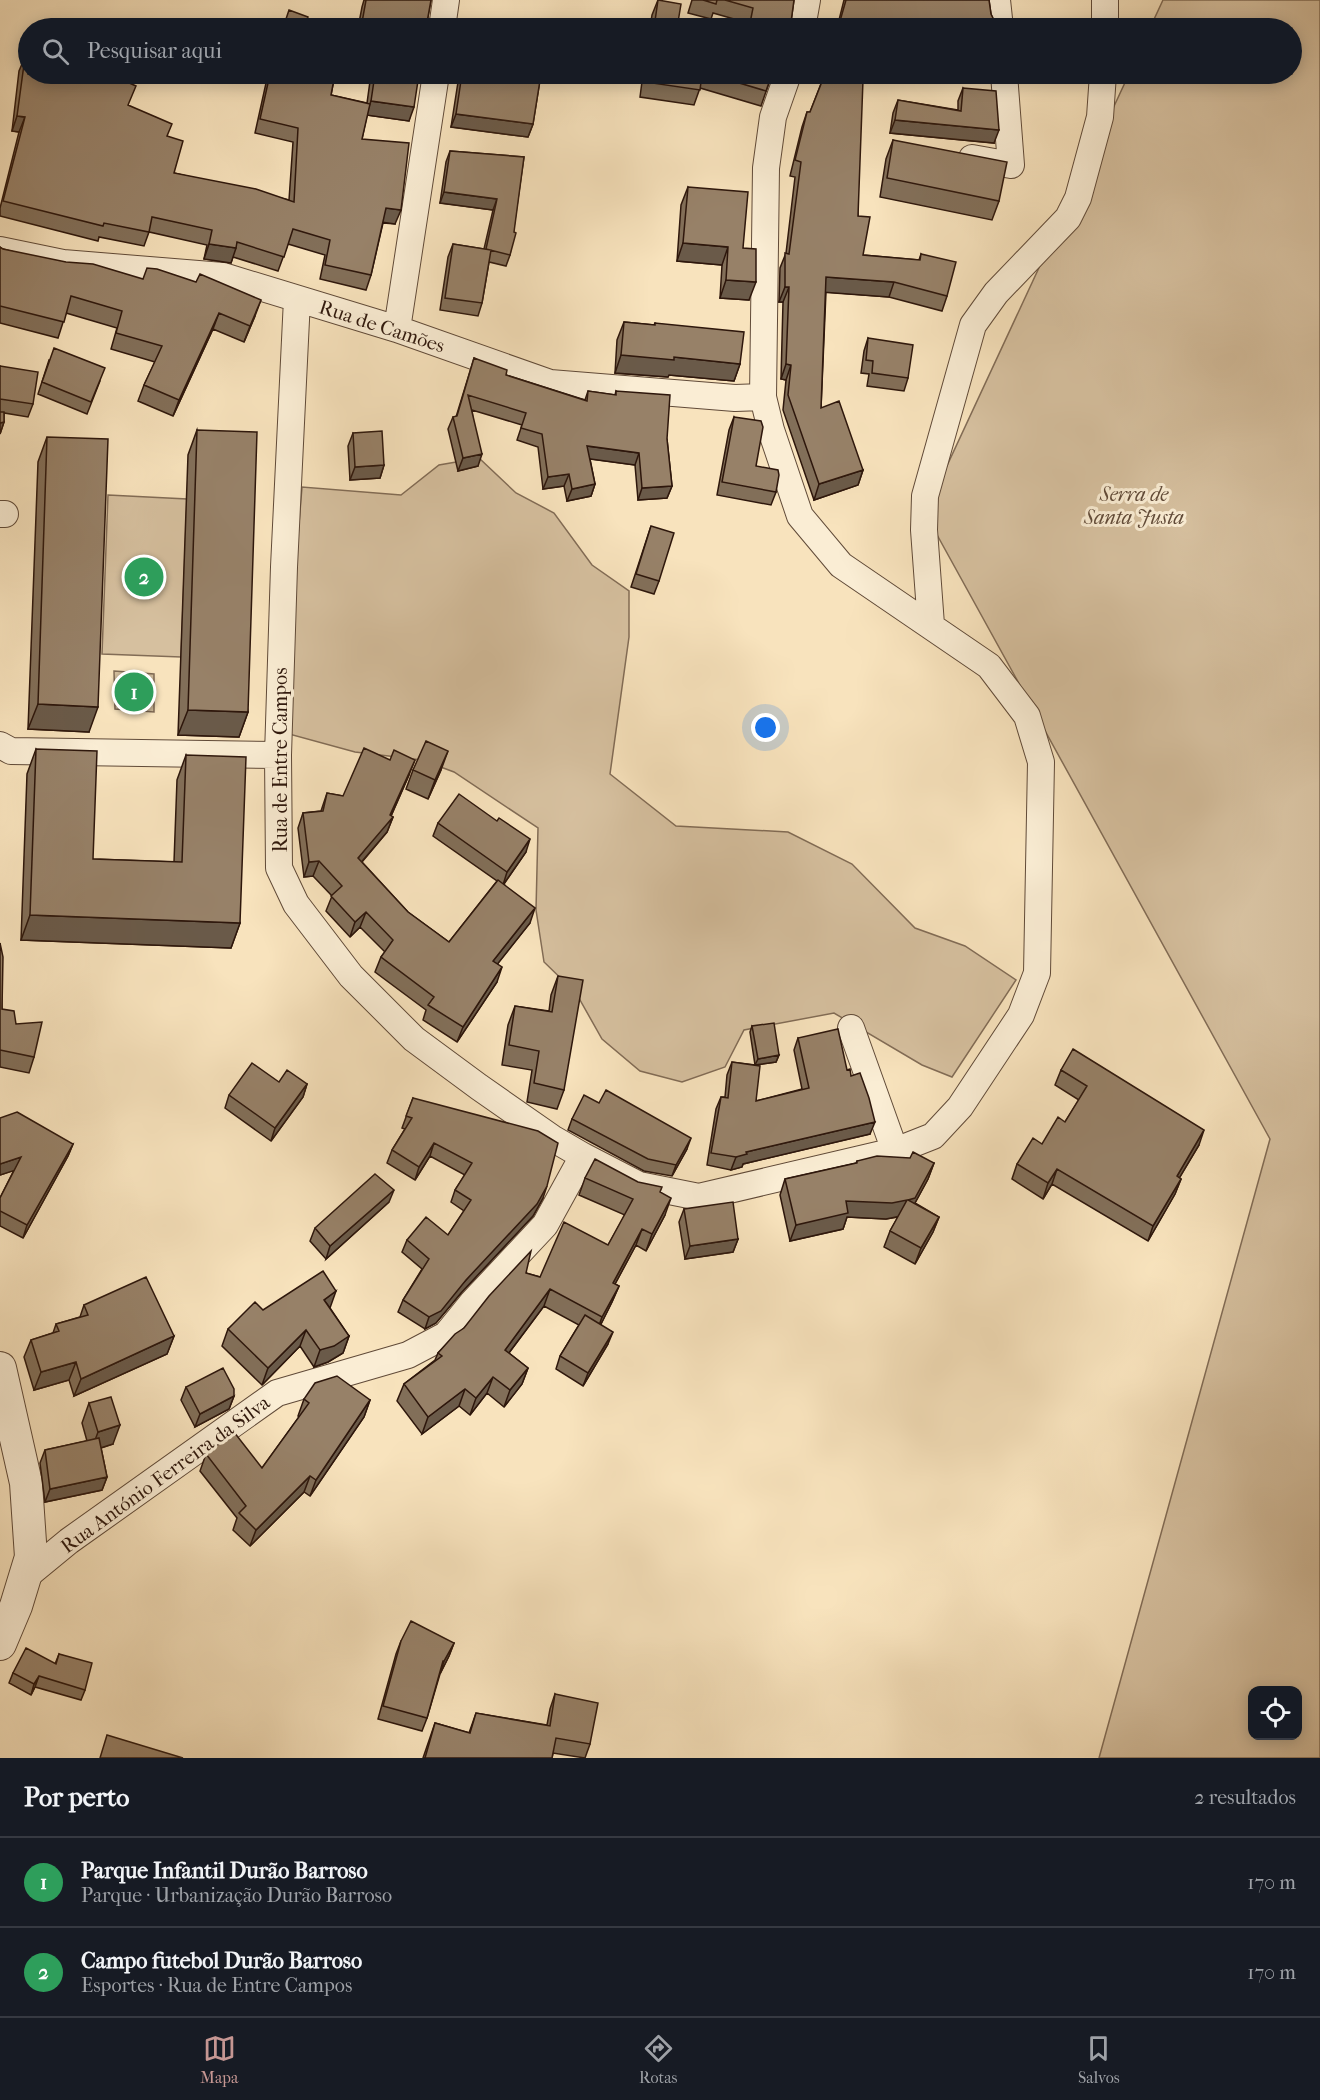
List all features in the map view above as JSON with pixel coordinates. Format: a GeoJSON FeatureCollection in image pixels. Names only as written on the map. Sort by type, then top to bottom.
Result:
{"type":"FeatureCollection","features":[{"type":"Feature","properties":{"kind":"street"},"geometry":{"type":"LineString","coordinates":[[443,18],[446,0]]}},
{"type":"Feature","properties":{"kind":"street"},"geometry":{"type":"LineString","coordinates":[[804,18],[807,0]]}},
{"type":"Feature","properties":{"kind":"street"},"geometry":{"type":"LineString","coordinates":[[998,0],[999,18]]}},
{"type":"Feature","properties":{"kind":"street"},"geometry":{"type":"LineString","coordinates":[[1105,0],[1105,18]]}},
{"type":"Feature","properties":{"kind":"street"},"geometry":{"type":"LineString","coordinates":[[397,329],[434,84]]}},
{"type":"Feature","properties":{"kind":"street"},"geometry":{"type":"LineString","coordinates":[[583,1156],[639,1185],[699,1197],[895,1151],[933,1136],[960,1107],[1021,1015],[1037,973],[1041,762],[1027,716],[990,666],[841,565],[800,516],[771,430],[764,398],[766,168],[773,117],[785,84]]}},
{"type":"Feature","properties":{"kind":"street"},"geometry":{"type":"LineString","coordinates":[[968,157],[1011,165],[1005,84]]}},
{"type":"Feature","properties":{"kind":"street"},"geometry":{"type":"LineString","coordinates":[[931,625],[924,531],[925,496],[973,325],[996,293],[1068,218],[1078,198],[1100,117],[1102,84]]}},
{"type":"Feature","properties":{"kind":"street","name":"Rua de Camões"},"geometry":{"type":"LineString","coordinates":[[0,250],[63,262],[223,276],[397,329],[550,383],[735,398],[764,398]]}},
{"type":"Feature","properties":{"kind":"street","name":"Rua de Entre Campos"},"geometry":{"type":"LineString","coordinates":[[297,299],[284,567],[278,755],[279,867],[296,904],[351,976],[414,1039],[552,1138],[583,1156]]}},
{"type":"Feature","properties":{"kind":"street"},"geometry":{"type":"LineString","coordinates":[[0,745],[10,752],[278,755]]}},
{"type":"Feature","properties":{"kind":"street"},"geometry":{"type":"LineString","coordinates":[[850,1028],[895,1151]]}},
{"type":"Feature","properties":{"kind":"street","name":"Rua António Ferreira da Silva"},"geometry":{"type":"LineString","coordinates":[[24,1578],[69,1541],[278,1393],[408,1355],[446,1335],[472,1303],[545,1225],[583,1156]]}},
{"type":"Feature","properties":{"kind":"street"},"geometry":{"type":"LineString","coordinates":[[0,1368],[26,1484],[31,1557],[16,1606],[0,1644]]}},
{"type":"Feature","properties":{"kind":"green space","name":"Serra de Santa Justa"},"geometry":{"type":"Polygon","coordinates":[[[1163,0],[1320,0],[1320,1758],[1099,1758],[1270,1139],[925,513],[1124,84],[1302,84],[1302,18],[1155,18],[1163,0]]]}},
{"type":"Feature","properties":{"kind":"green space"},"geometry":{"type":"Polygon","coordinates":[[[479,458],[516,493],[554,513],[592,565],[629,591],[629,637],[610,774],[676,826],[788,832],[852,864],[915,928],[965,946],[1016,980],[952,1077],[922,1065],[834,1013],[744,1030],[725,1067],[682,1082],[640,1071],[602,1039],[576,993],[544,962],[536,910],[538,828],[454,772],[422,760],[355,752],[289,734],[290,634],[302,487],[401,495],[439,465],[479,458]]]}},
{"type":"Feature","properties":{"kind":"green space"},"geometry":{"type":"Polygon","coordinates":[[[108,495],[187,499],[181,657],[102,654],[108,495]]]}},
{"type":"Feature","properties":{"kind":"green space"},"geometry":{"type":"Polygon","coordinates":[[[114,671],[154,674],[154,712],[115,709],[114,671]]]}},
{"type":"Feature","properties":{"kind":"building"},"geometry":{"type":"Polygon","coordinates":[[[366,0],[431,0],[428,18],[363,18],[366,0]]]}},
{"type":"Feature","properties":{"kind":"building"},"geometry":{"type":"Polygon","coordinates":[[[658,0],[681,4],[679,18],[655,18],[658,0]]]}},
{"type":"Feature","properties":{"kind":"building"},"geometry":{"type":"Polygon","coordinates":[[[703,0],[717,0],[716,4],[703,0]]]}},
{"type":"Feature","properties":{"kind":"building"},"geometry":{"type":"Polygon","coordinates":[[[725,0],[794,0],[792,18],[751,18],[753,8],[725,0]]]}},
{"type":"Feature","properties":{"kind":"building"},"geometry":{"type":"Polygon","coordinates":[[[846,0],[989,0],[993,18],[841,18],[846,0]]]}},
{"type":"Feature","properties":{"kind":"building"},"geometry":{"type":"Polygon","coordinates":[[[289,10],[308,17],[308,18],[286,18],[289,10]]]}},
{"type":"Feature","properties":{"kind":"building"},"geometry":{"type":"Polygon","coordinates":[[[21,84],[132,84],[136,86],[128,105],[172,124],[167,136],[183,141],[174,173],[256,189],[294,202],[298,128],[260,119],[268,84],[333,84],[331,95],[370,104],[362,139],[409,143],[401,210],[386,208],[371,275],[325,265],[330,240],[293,229],[284,257],[237,242],[236,248],[209,244],[212,230],[152,217],[149,232],[104,223],[103,226],[3,201],[25,117],[17,116],[21,84]]]}},
{"type":"Feature","properties":{"kind":"building"},"geometry":{"type":"Polygon","coordinates":[[[374,84],[417,84],[414,107],[371,101],[374,84]]]}},
{"type":"Feature","properties":{"kind":"building"},"geometry":{"type":"Polygon","coordinates":[[[460,84],[539,84],[533,124],[456,114],[460,84]]]}},
{"type":"Feature","properties":{"kind":"building"},"geometry":{"type":"Polygon","coordinates":[[[659,84],[701,84],[700,90],[659,84]]]}},
{"type":"Feature","properties":{"kind":"building"},"geometry":{"type":"Polygon","coordinates":[[[743,84],[768,84],[766,91],[743,84]]]}},
{"type":"Feature","properties":{"kind":"building"},"geometry":{"type":"Polygon","coordinates":[[[821,84],[863,84],[858,216],[870,217],[863,255],[920,260],[921,254],[956,262],[947,296],[894,282],[826,277],[821,408],[839,401],[863,470],[819,484],[788,395],[791,365],[786,364],[789,287],[785,287],[785,253],[789,254],[801,162],[795,160],[807,112],[810,112],[821,84]]]}},
{"type":"Feature","properties":{"kind":"building"},"geometry":{"type":"Polygon","coordinates":[[[963,88],[996,91],[999,130],[895,120],[898,100],[961,111],[963,88]]]}},
{"type":"Feature","properties":{"kind":"building"},"geometry":{"type":"Polygon","coordinates":[[[893,140],[1007,162],[999,201],[887,178],[893,140]]]}},
{"type":"Feature","properties":{"kind":"building"},"geometry":{"type":"Polygon","coordinates":[[[450,151],[524,157],[514,232],[516,233],[510,255],[486,249],[497,199],[444,192],[450,151]]]}},
{"type":"Feature","properties":{"kind":"building"},"geometry":{"type":"Polygon","coordinates":[[[688,187],[748,192],[743,248],[756,249],[756,282],[726,280],[728,247],[683,243],[688,187]]]}},
{"type":"Feature","properties":{"kind":"building"},"geometry":{"type":"Polygon","coordinates":[[[453,244],[491,250],[482,303],[445,298],[453,244]]]}},
{"type":"Feature","properties":{"kind":"building"},"geometry":{"type":"Polygon","coordinates":[[[0,247],[66,262],[93,264],[143,279],[147,268],[196,282],[200,274],[261,300],[250,326],[219,313],[179,400],[144,385],[162,346],[116,333],[122,311],[71,296],[64,322],[0,306],[0,247]]]}},
{"type":"Feature","properties":{"kind":"building"},"geometry":{"type":"Polygon","coordinates":[[[624,322],[744,332],[740,364],[674,357],[674,360],[621,355],[624,322]]]}},
{"type":"Feature","properties":{"kind":"building"},"geometry":{"type":"Polygon","coordinates":[[[868,338],[913,345],[908,378],[872,373],[873,361],[866,360],[868,338]]]}},
{"type":"Feature","properties":{"kind":"building"},"geometry":{"type":"Polygon","coordinates":[[[54,348],[105,368],[91,402],[42,382],[54,348]]]}},
{"type":"Feature","properties":{"kind":"building"},"geometry":{"type":"Polygon","coordinates":[[[474,358],[507,370],[506,375],[587,401],[588,391],[616,395],[616,391],[670,395],[667,439],[672,486],[642,488],[639,453],[587,446],[595,484],[572,489],[569,474],[548,477],[542,434],[521,428],[526,413],[468,395],[482,454],[463,458],[453,417],[457,416],[474,358]]]}},
{"type":"Feature","properties":{"kind":"building"},"geometry":{"type":"Polygon","coordinates":[[[0,366],[38,372],[33,404],[0,399],[0,366]]]}},
{"type":"Feature","properties":{"kind":"building"},"geometry":{"type":"Polygon","coordinates":[[[0,412],[4,412],[4,422],[0,423],[0,412]]]}},
{"type":"Feature","properties":{"kind":"building"},"geometry":{"type":"Polygon","coordinates":[[[734,417],[761,421],[763,427],[756,466],[778,470],[776,492],[722,482],[734,417]]]}},
{"type":"Feature","properties":{"kind":"building"},"geometry":{"type":"Polygon","coordinates":[[[197,430],[257,432],[248,712],[188,710],[197,430]]]}},
{"type":"Feature","properties":{"kind":"building"},"geometry":{"type":"Polygon","coordinates":[[[382,431],[384,465],[355,467],[353,433],[382,431]]]}},
{"type":"Feature","properties":{"kind":"building"},"geometry":{"type":"Polygon","coordinates":[[[47,437],[108,439],[98,707],[38,704],[47,437]]]}},
{"type":"Feature","properties":{"kind":"building"},"geometry":{"type":"Polygon","coordinates":[[[651,526],[674,533],[659,581],[636,574],[651,526]]]}},
{"type":"Feature","properties":{"kind":"building"},"geometry":{"type":"Polygon","coordinates":[[[426,741],[448,751],[435,780],[413,770],[426,741]]]}},
{"type":"Feature","properties":{"kind":"building"},"geometry":{"type":"Polygon","coordinates":[[[364,748],[390,760],[394,750],[415,760],[390,815],[393,817],[358,858],[408,912],[449,942],[498,880],[535,908],[493,961],[502,967],[463,1027],[428,1005],[434,997],[381,957],[393,940],[366,912],[355,922],[331,896],[342,886],[319,861],[309,862],[303,813],[323,811],[327,793],[343,796],[364,748]]]}},
{"type":"Feature","properties":{"kind":"building"},"geometry":{"type":"Polygon","coordinates":[[[36,749],[97,751],[93,859],[182,862],[186,755],[246,757],[240,923],[30,915],[36,749]]]}},
{"type":"Feature","properties":{"kind":"building"},"geometry":{"type":"Polygon","coordinates":[[[459,794],[497,821],[499,818],[530,839],[507,872],[438,823],[459,794]]]}},
{"type":"Feature","properties":{"kind":"building"},"geometry":{"type":"Polygon","coordinates":[[[0,943],[3,957],[2,1009],[14,1011],[16,1024],[42,1022],[34,1057],[0,1050],[0,943]]]}},
{"type":"Feature","properties":{"kind":"building"},"geometry":{"type":"Polygon","coordinates":[[[558,976],[583,980],[564,1090],[534,1083],[539,1051],[509,1045],[515,1006],[552,1012],[558,976]]]}},
{"type":"Feature","properties":{"kind":"building"},"geometry":{"type":"Polygon","coordinates":[[[774,1023],[779,1055],[758,1059],[752,1026],[774,1023]]]}},
{"type":"Feature","properties":{"kind":"building"},"geometry":{"type":"Polygon","coordinates":[[[838,1029],[847,1070],[850,1069],[851,1076],[860,1073],[875,1122],[746,1152],[747,1154],[736,1157],[711,1153],[721,1097],[728,1098],[732,1062],[760,1066],[756,1101],[809,1088],[798,1038],[838,1029]]]}},
{"type":"Feature","properties":{"kind":"building"},"geometry":{"type":"Polygon","coordinates":[[[1073,1049],[1204,1130],[1177,1176],[1181,1179],[1153,1226],[1057,1169],[1048,1183],[1017,1164],[1033,1138],[1042,1144],[1058,1117],[1065,1122],[1087,1086],[1061,1070],[1073,1049]]]}},
{"type":"Feature","properties":{"kind":"building"},"geometry":{"type":"Polygon","coordinates":[[[252,1063],[279,1082],[287,1070],[307,1084],[275,1128],[229,1095],[252,1063]]]}},
{"type":"Feature","properties":{"kind":"building"},"geometry":{"type":"Polygon","coordinates":[[[606,1090],[691,1138],[676,1165],[648,1159],[572,1119],[584,1095],[599,1103],[606,1090]]]}},
{"type":"Feature","properties":{"kind":"building"},"geometry":{"type":"Polygon","coordinates":[[[413,1098],[538,1131],[558,1143],[547,1186],[537,1204],[466,1280],[441,1311],[429,1317],[403,1300],[429,1259],[407,1240],[426,1217],[448,1235],[471,1200],[455,1190],[472,1163],[434,1143],[419,1167],[392,1150],[412,1118],[406,1116],[413,1098]]]}},
{"type":"Feature","properties":{"kind":"building"},"geometry":{"type":"Polygon","coordinates":[[[17,1112],[73,1144],[27,1225],[0,1211],[0,1198],[21,1157],[0,1164],[0,1118],[17,1112]]]}},
{"type":"Feature","properties":{"kind":"building"},"geometry":{"type":"Polygon","coordinates":[[[913,1152],[934,1163],[915,1198],[908,1200],[939,1217],[921,1248],[890,1231],[907,1200],[892,1203],[846,1201],[848,1213],[796,1225],[785,1179],[857,1163],[857,1161],[877,1156],[910,1158],[913,1152]]]}},
{"type":"Feature","properties":{"kind":"building"},"geometry":{"type":"Polygon","coordinates":[[[595,1159],[638,1182],[662,1187],[660,1192],[671,1198],[652,1234],[642,1229],[613,1283],[619,1286],[602,1317],[550,1289],[505,1350],[528,1368],[510,1390],[493,1377],[476,1398],[465,1389],[428,1417],[404,1384],[442,1356],[438,1353],[455,1334],[464,1328],[489,1296],[531,1251],[526,1273],[540,1277],[564,1222],[608,1245],[633,1199],[585,1178],[595,1159]]]}},
{"type":"Feature","properties":{"kind":"building"},"geometry":{"type":"Polygon","coordinates":[[[375,1174],[394,1190],[330,1246],[315,1228],[375,1174]]]}},
{"type":"Feature","properties":{"kind":"building"},"geometry":{"type":"Polygon","coordinates":[[[733,1202],[738,1239],[690,1246],[684,1209],[733,1202]]]}},
{"type":"Feature","properties":{"kind":"building"},"geometry":{"type":"Polygon","coordinates":[[[323,1271],[336,1291],[324,1300],[349,1336],[334,1346],[320,1350],[306,1330],[268,1368],[228,1329],[255,1302],[263,1310],[323,1271]]]}},
{"type":"Feature","properties":{"kind":"building"},"geometry":{"type":"Polygon","coordinates":[[[146,1277],[174,1336],[81,1379],[76,1362],[41,1372],[31,1340],[59,1331],[56,1324],[88,1315],[84,1305],[146,1277]]]}},
{"type":"Feature","properties":{"kind":"building"},"geometry":{"type":"Polygon","coordinates":[[[585,1315],[613,1332],[588,1373],[560,1356],[585,1315]]]}},
{"type":"Feature","properties":{"kind":"building"},"geometry":{"type":"Polygon","coordinates":[[[223,1368],[234,1389],[234,1396],[200,1414],[186,1387],[223,1368]]]}},
{"type":"Feature","properties":{"kind":"building"},"geometry":{"type":"Polygon","coordinates":[[[337,1376],[370,1400],[316,1480],[310,1476],[256,1530],[239,1513],[246,1506],[206,1454],[234,1432],[262,1468],[309,1403],[304,1399],[315,1383],[337,1376]]]}},
{"type":"Feature","properties":{"kind":"building"},"geometry":{"type":"Polygon","coordinates":[[[111,1397],[120,1425],[98,1432],[89,1403],[111,1397]]]}},
{"type":"Feature","properties":{"kind":"building"},"geometry":{"type":"Polygon","coordinates":[[[99,1438],[107,1477],[50,1489],[45,1450],[99,1438]]]}},
{"type":"Feature","properties":{"kind":"building"},"geometry":{"type":"Polygon","coordinates":[[[411,1621],[454,1643],[443,1661],[427,1718],[383,1706],[401,1641],[411,1621]]]}},
{"type":"Feature","properties":{"kind":"building"},"geometry":{"type":"Polygon","coordinates":[[[26,1648],[56,1664],[59,1654],[92,1663],[85,1690],[39,1676],[34,1684],[13,1673],[26,1648]]]}},
{"type":"Feature","properties":{"kind":"building"},"geometry":{"type":"Polygon","coordinates":[[[555,1694],[598,1703],[590,1744],[556,1738],[552,1758],[425,1758],[435,1723],[470,1733],[476,1713],[550,1726],[555,1694]]]}},
{"type":"Feature","properties":{"kind":"building"},"geometry":{"type":"Polygon","coordinates":[[[107,1735],[183,1758],[100,1758],[107,1735]]]}},
{"type":"Feature","properties":{"kind":"place","name":"Campo futebol Durão Barroso"},"geometry":{"type":"Point","coordinates":[144,577]}},
{"type":"Feature","properties":{"kind":"place","name":"Parque Infantil Durão Barroso"},"geometry":{"type":"Point","coordinates":[134,692]}}]}
